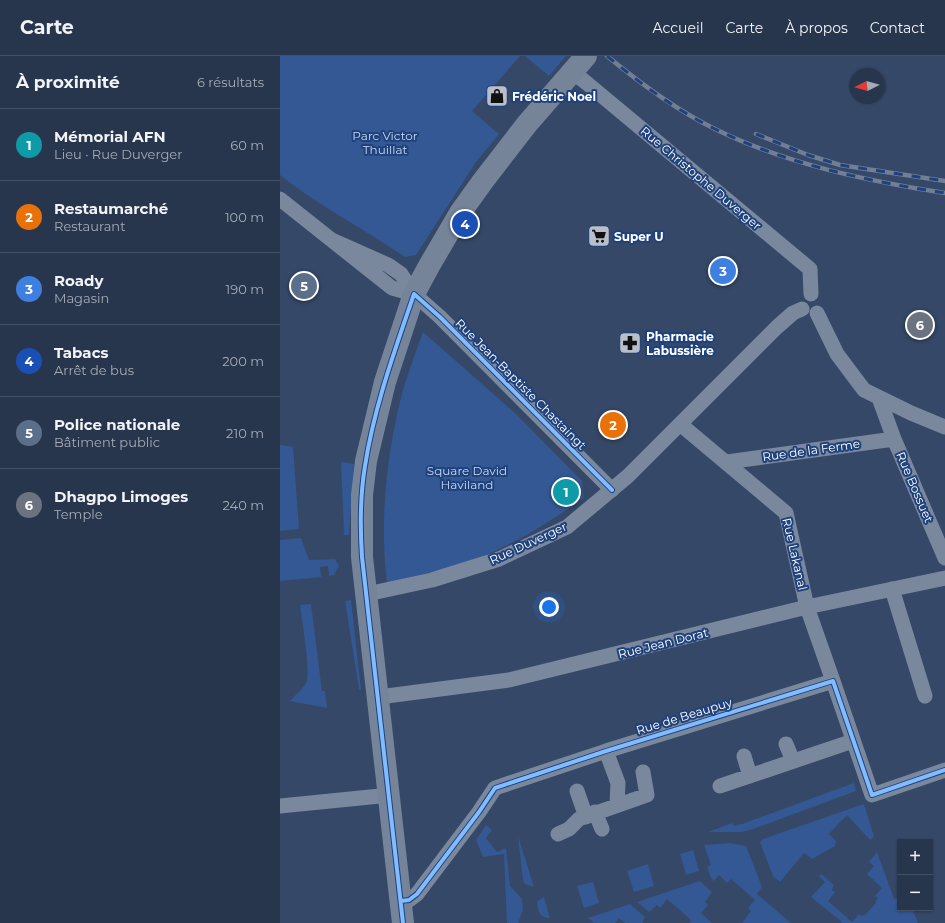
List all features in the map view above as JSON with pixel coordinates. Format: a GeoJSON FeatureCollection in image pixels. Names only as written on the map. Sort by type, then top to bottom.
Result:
{"type":"FeatureCollection","features":[{"type":"Feature","properties":{"kind":"street"},"geometry":{"type":"LineString","coordinates":[[403,923],[361,537],[364,467],[383,389],[414,294],[469,200],[528,124],[586,56]]}},
{"type":"Feature","properties":{"kind":"street","name":"Rue Christophe Duverger"},"geometry":{"type":"LineString","coordinates":[[571,72],[583,80],[810,269],[811,294]]}},
{"type":"Feature","properties":{"kind":"street","name":"Rue Jean-Baptiste Chastaingt"},"geometry":{"type":"LineString","coordinates":[[280,199],[332,240],[388,265],[401,274],[414,294],[440,317],[612,490]]}},
{"type":"Feature","properties":{"kind":"street"},"geometry":{"type":"LineString","coordinates":[[811,294],[816,295],[822,302],[820,310],[817,313],[808,314],[802,309],[801,305],[804,297],[811,294]]}},
{"type":"Feature","properties":{"kind":"street"},"geometry":{"type":"LineString","coordinates":[[680,424],[776,327],[793,313],[802,309]]}},
{"type":"Feature","properties":{"kind":"street"},"geometry":{"type":"LineString","coordinates":[[817,313],[836,354],[864,390],[911,413],[945,426]]}},
{"type":"Feature","properties":{"kind":"street","name":"Rue Bossuet"},"geometry":{"type":"LineString","coordinates":[[879,398],[894,439],[945,558]]}},
{"type":"Feature","properties":{"kind":"street","name":"Rue Bossuet"},"geometry":{"type":"LineString","coordinates":[[894,439],[902,424],[911,413]]}},
{"type":"Feature","properties":{"kind":"street","name":"Rue Duverger"},"geometry":{"type":"LineString","coordinates":[[367,594],[432,580],[499,559],[566,527],[612,490],[680,424]]}},
{"type":"Feature","properties":{"kind":"street","name":"Rue Lakanal"},"geometry":{"type":"LineString","coordinates":[[680,424],[786,513],[807,607],[833,681]]}},
{"type":"Feature","properties":{"kind":"street","name":"Rue de la Ferme"},"geometry":{"type":"LineString","coordinates":[[727,462],[894,439]]}},
{"type":"Feature","properties":{"kind":"street","name":"Rue Jean Dorat"},"geometry":{"type":"LineString","coordinates":[[379,696],[509,680],[807,607],[945,578]]}},
{"type":"Feature","properties":{"kind":"street"},"geometry":{"type":"LineString","coordinates":[[892,589],[925,696]]}},
{"type":"Feature","properties":{"kind":"street"},"geometry":{"type":"LineString","coordinates":[[833,681],[872,795],[945,770]]}},
{"type":"Feature","properties":{"kind":"street","name":"Rue de Beaupuy"},"geometry":{"type":"LineString","coordinates":[[401,901],[409,900],[417,894],[479,812],[495,788],[606,751],[833,681]]}},
{"type":"Feature","properties":{"kind":"street"},"geometry":{"type":"LineString","coordinates":[[720,786],[853,741]]}},
{"type":"Feature","properties":{"kind":"street"},"geometry":{"type":"LineString","coordinates":[[786,744],[793,762]]}},
{"type":"Feature","properties":{"kind":"street"},"geometry":{"type":"LineString","coordinates":[[606,751],[618,783],[617,805]]}},
{"type":"Feature","properties":{"kind":"street"},"geometry":{"type":"LineString","coordinates":[[744,756],[750,776]]}},
{"type":"Feature","properties":{"kind":"street"},"geometry":{"type":"LineString","coordinates":[[558,834],[569,829],[579,819],[617,805],[650,801],[642,772]]}},
{"type":"Feature","properties":{"kind":"street"},"geometry":{"type":"LineString","coordinates":[[577,791],[590,815],[602,829]]}},
{"type":"Feature","properties":{"kind":"street"},"geometry":{"type":"LineString","coordinates":[[280,806],[390,795]]}},
{"type":"Feature","properties":{"kind":"green space","name":"Parc Victor Thuillat"},"geometry":{"type":"Polygon","coordinates":[[[280,56],[520,56],[472,111],[499,134],[476,162],[416,255],[405,257],[310,197],[280,175],[280,56]]]}},
{"type":"Feature","properties":{"kind":"green space"},"geometry":{"type":"Polygon","coordinates":[[[525,56],[566,56],[549,76],[525,56]]]}},
{"type":"Feature","properties":{"kind":"green space","name":"Square David Haviland"},"geometry":{"type":"Polygon","coordinates":[[[423,332],[517,415],[582,481],[584,498],[540,527],[492,552],[458,565],[387,583],[384,511],[389,461],[397,413],[403,390],[423,332]]]}},
{"type":"Feature","properties":{"kind":"green space"},"geometry":{"type":"Polygon","coordinates":[[[280,445],[293,447],[299,529],[280,531],[280,445]]]}},
{"type":"Feature","properties":{"kind":"green space"},"geometry":{"type":"Polygon","coordinates":[[[341,462],[354,464],[349,535],[344,535],[341,462]]]}},
{"type":"Feature","properties":{"kind":"green space"},"geometry":{"type":"Polygon","coordinates":[[[301,538],[309,560],[335,559],[339,566],[334,575],[329,576],[328,566],[320,567],[321,577],[280,581],[280,540],[301,538]]]}},
{"type":"Feature","properties":{"kind":"green space"},"geometry":{"type":"Polygon","coordinates":[[[351,600],[361,690],[359,689],[345,601],[351,600]]]}},
{"type":"Feature","properties":{"kind":"green space"},"geometry":{"type":"Polygon","coordinates":[[[311,604],[322,691],[325,691],[327,708],[290,701],[302,689],[307,680],[307,655],[300,605],[311,604]]]}},
{"type":"Feature","properties":{"kind":"green space"},"geometry":{"type":"Polygon","coordinates":[[[854,783],[856,791],[753,829],[742,832],[708,832],[732,823],[734,826],[742,824],[854,783]]]}},
{"type":"Feature","properties":{"kind":"green space"},"geometry":{"type":"Polygon","coordinates":[[[864,804],[874,837],[870,840],[847,815],[829,834],[836,841],[835,846],[812,859],[804,853],[780,882],[773,876],[760,842],[763,839],[864,804]]]}},
{"type":"Feature","properties":{"kind":"green space"},"geometry":{"type":"Polygon","coordinates":[[[486,825],[492,830],[486,838],[497,852],[506,848],[510,886],[522,899],[523,910],[518,923],[507,923],[504,854],[483,857],[476,840],[486,825]]]}},
{"type":"Feature","properties":{"kind":"green space"},"geometry":{"type":"Polygon","coordinates":[[[518,836],[534,887],[525,884],[523,880],[518,836]]]}},
{"type":"Feature","properties":{"kind":"green space"},"geometry":{"type":"Polygon","coordinates":[[[730,843],[746,846],[762,887],[757,894],[791,923],[742,923],[751,911],[748,908],[755,900],[731,879],[727,883],[719,875],[714,881],[711,878],[707,867],[711,865],[704,845],[730,843]]]}},
{"type":"Feature","properties":{"kind":"green space"},"geometry":{"type":"Polygon","coordinates":[[[693,850],[699,871],[686,875],[680,854],[693,850]]]}},
{"type":"Feature","properties":{"kind":"green space"},"geometry":{"type":"Polygon","coordinates":[[[877,852],[894,899],[897,898],[897,911],[913,911],[918,923],[841,923],[842,922],[811,897],[825,882],[819,876],[821,874],[834,885],[832,890],[835,892],[828,901],[852,922],[859,914],[862,916],[866,914],[876,903],[875,902],[878,898],[875,896],[882,888],[867,874],[874,866],[869,862],[877,852]]]}},
{"type":"Feature","properties":{"kind":"green space"},"geometry":{"type":"Polygon","coordinates":[[[648,864],[654,886],[634,892],[627,871],[648,864]]]}},
{"type":"Feature","properties":{"kind":"green space"},"geometry":{"type":"Polygon","coordinates":[[[700,881],[712,892],[705,902],[708,905],[701,913],[712,923],[689,923],[691,920],[667,899],[660,908],[657,905],[649,912],[637,902],[700,881]]]}},
{"type":"Feature","properties":{"kind":"green space"},"geometry":{"type":"Polygon","coordinates":[[[593,882],[599,903],[584,908],[577,886],[593,882]]]}},
{"type":"Feature","properties":{"kind":"green space"},"geometry":{"type":"Polygon","coordinates":[[[544,897],[550,918],[543,917],[539,911],[537,901],[544,897]]]}},
{"type":"Feature","properties":{"kind":"green space"},"geometry":{"type":"Polygon","coordinates":[[[630,904],[645,917],[642,923],[625,923],[619,918],[615,923],[594,923],[588,918],[630,904]]]}},
{"type":"Feature","properties":{"kind":"railway"},"geometry":{"type":"LineString","coordinates":[[607,56],[633,77],[686,114],[742,141],[770,152],[827,170],[886,183],[945,193]]}},
{"type":"Feature","properties":{"kind":"railway"},"geometry":{"type":"LineString","coordinates":[[756,134],[808,155],[840,165],[945,181]]}},
{"type":"Feature","properties":{"kind":"cycle path"},"geometry":{"type":"LineString","coordinates":[[403,923],[362,557],[361,512],[363,477],[379,400],[414,294],[440,317],[612,490]]}},
{"type":"Feature","properties":{"kind":"cycle path"},"geometry":{"type":"LineString","coordinates":[[401,901],[409,900],[417,894],[479,812],[495,788],[606,751],[833,681],[872,795],[945,770]]}},
{"type":"Feature","properties":{"kind":"place","name":"Frédéric Noel"},"geometry":{"type":"Point","coordinates":[497,96]}},
{"type":"Feature","properties":{"kind":"place","name":"Tabacs"},"geometry":{"type":"Point","coordinates":[465,224]}},
{"type":"Feature","properties":{"kind":"place","name":"Super U"},"geometry":{"type":"Point","coordinates":[599,236]}},
{"type":"Feature","properties":{"kind":"place","name":"Roady"},"geometry":{"type":"Point","coordinates":[723,271]}},
{"type":"Feature","properties":{"kind":"place","name":"Police nationale"},"geometry":{"type":"Point","coordinates":[304,286]}},
{"type":"Feature","properties":{"kind":"place","name":"Dhagpo Limoges"},"geometry":{"type":"Point","coordinates":[920,325]}},
{"type":"Feature","properties":{"kind":"place","name":"Pharmacie Labussière"},"geometry":{"type":"Point","coordinates":[630,343]}},
{"type":"Feature","properties":{"kind":"place","name":"Restaumarché"},"geometry":{"type":"Point","coordinates":[613,425]}},
{"type":"Feature","properties":{"kind":"place","name":"Mémorial AFN"},"geometry":{"type":"Point","coordinates":[566,492]}}]}
